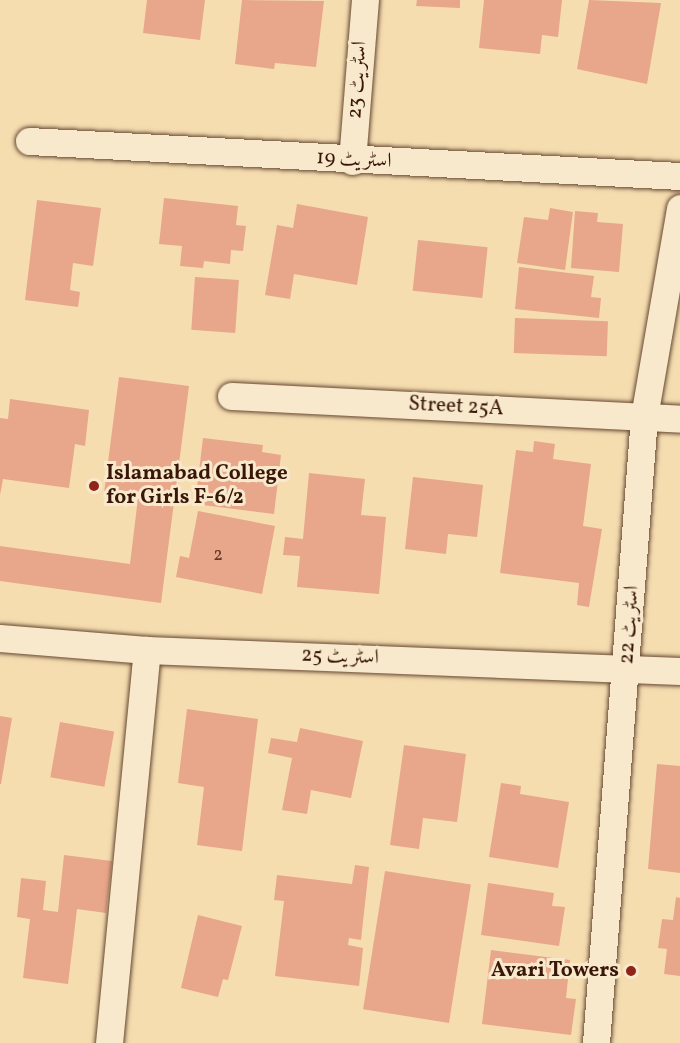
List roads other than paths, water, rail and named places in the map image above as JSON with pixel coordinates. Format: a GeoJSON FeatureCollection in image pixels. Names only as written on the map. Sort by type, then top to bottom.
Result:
{"type":"FeatureCollection","features":[{"type":"Feature","properties":{"kind":"street","name":"اسٹریٹ 23"},"geometry":{"type":"LineString","coordinates":[[352,161],[364,0]]}},
{"type":"Feature","properties":{"kind":"street","name":"اسٹریٹ 19"},"geometry":{"type":"LineString","coordinates":[[29,141],[352,161],[680,176]]}},
{"type":"Feature","properties":{"kind":"street","name":"اسٹریٹ 22"},"geometry":{"type":"LineString","coordinates":[[596,1043],[627,667],[644,417],[680,208]]}},
{"type":"Feature","properties":{"kind":"street","name":"Street 25A"},"geometry":{"type":"LineString","coordinates":[[231,396],[680,419]]}},
{"type":"Feature","properties":{"kind":"street","name":"اسٹریٹ 25"},"geometry":{"type":"LineString","coordinates":[[0,638],[147,650],[627,667],[680,671]]}},
{"type":"Feature","properties":{"kind":"street"},"geometry":{"type":"LineString","coordinates":[[109,1043],[147,650]]}},
{"type":"Feature","properties":{"kind":"place","name":"Islamabad College for Girls F-6/2"},"geometry":{"type":"Point","coordinates":[94,486]}},
{"type":"Feature","properties":{"kind":"place","name":"Avari Towers"},"geometry":{"type":"Point","coordinates":[631,971]}}]}
